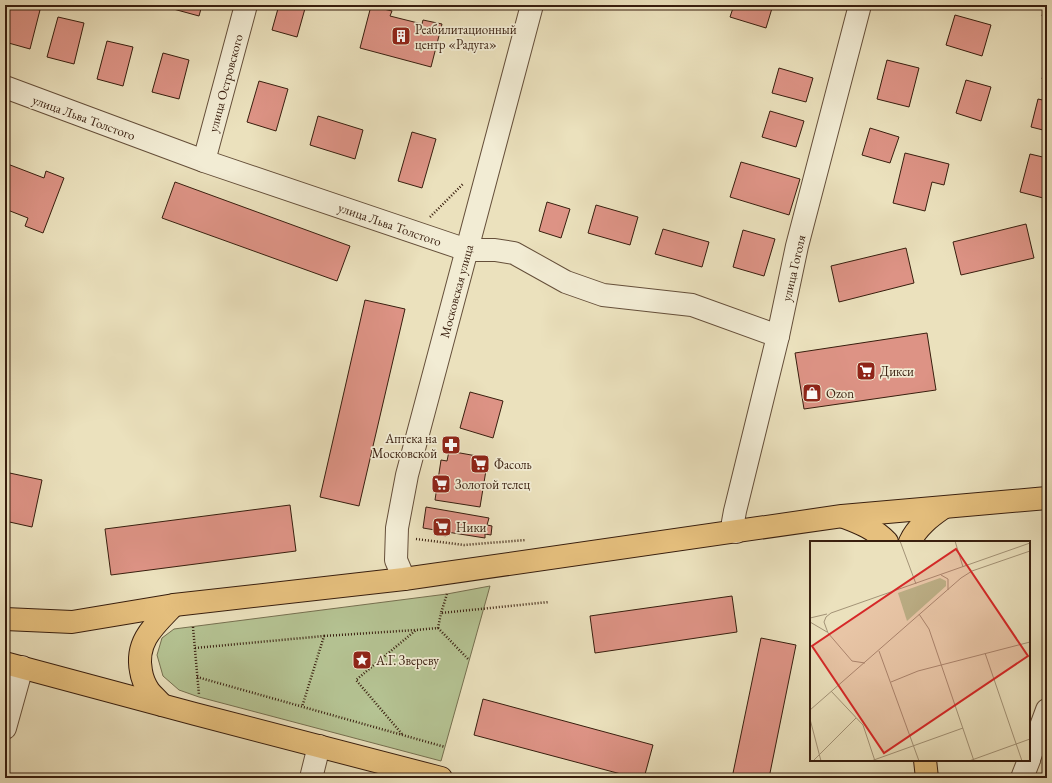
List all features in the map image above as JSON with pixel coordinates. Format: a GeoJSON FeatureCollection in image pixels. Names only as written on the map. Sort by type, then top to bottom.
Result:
{"type":"FeatureCollection","features":[{"type":"Feature","properties":{"kind":"highway"},"geometry":{"type":"LineString","coordinates":[[5,619],[72,622],[174,605],[404,579],[842,516],[1047,498]]}},
{"type":"Feature","properties":{"kind":"highway"},"geometry":{"type":"LineString","coordinates":[[911,541],[917,530],[925,521],[943,508]]}},
{"type":"Feature","properties":{"kind":"highway"},"geometry":{"type":"LineString","coordinates":[[842,516],[862,524],[886,541]]}},
{"type":"Feature","properties":{"kind":"highway"},"geometry":{"type":"LineString","coordinates":[[162,705],[149,691],[142,679],[139,661],[141,646],[152,628],[174,605]]}},
{"type":"Feature","properties":{"kind":"highway"},"geometry":{"type":"LineString","coordinates":[[13,665],[441,778]]}},
{"type":"Feature","properties":{"kind":"highway"},"geometry":{"type":"LineString","coordinates":[[925,761],[927,778]]}},
{"type":"Feature","properties":{"kind":"street","name":"улица Островского"},"geometry":{"type":"LineString","coordinates":[[204,160],[246,5]]}},
{"type":"Feature","properties":{"kind":"street","name":"Московская улица"},"geometry":{"type":"LineString","coordinates":[[404,579],[396,560],[399,521],[408,475],[532,5]]}},
{"type":"Feature","properties":{"kind":"street","name":"улица Гоголя"},"geometry":{"type":"LineString","coordinates":[[736,532],[733,522],[734,512],[778,336],[798,246],[860,5]]}},
{"type":"Feature","properties":{"kind":"street","name":"улица Льва Толстого"},"geometry":{"type":"LineString","coordinates":[[5,87],[204,160],[467,250],[495,250],[514,253],[566,282],[603,295],[692,305],[778,336]]}},
{"type":"Feature","properties":{"kind":"street"},"geometry":{"type":"LineString","coordinates":[[5,728],[13,665]]}},
{"type":"Feature","properties":{"kind":"street"},"geometry":{"type":"LineString","coordinates":[[1030,757],[1047,710]]}},
{"type":"Feature","properties":{"kind":"street"},"geometry":{"type":"LineString","coordinates":[[311,778],[319,746]]}},
{"type":"Feature","properties":{"kind":"street"},"geometry":{"type":"LineString","coordinates":[[1022,778],[1029,761]]}},
{"type":"Feature","properties":{"kind":"path"},"geometry":{"type":"LineString","coordinates":[[414,232],[467,181]]}},
{"type":"Feature","properties":{"kind":"path"},"geometry":{"type":"LineString","coordinates":[[438,628],[447,594]]}},
{"type":"Feature","properties":{"kind":"path"},"geometry":{"type":"LineString","coordinates":[[441,613],[549,602]]}},
{"type":"Feature","properties":{"kind":"path"},"geometry":{"type":"LineString","coordinates":[[193,626],[199,697]]}},
{"type":"Feature","properties":{"kind":"path"},"geometry":{"type":"LineString","coordinates":[[194,648],[324,636],[438,628]]}},
{"type":"Feature","properties":{"kind":"path"},"geometry":{"type":"LineString","coordinates":[[438,628],[469,660]]}},
{"type":"Feature","properties":{"kind":"path"},"geometry":{"type":"LineString","coordinates":[[403,735],[356,680],[416,630]]}},
{"type":"Feature","properties":{"kind":"path"},"geometry":{"type":"LineString","coordinates":[[302,707],[324,636]]}},
{"type":"Feature","properties":{"kind":"path"},"geometry":{"type":"LineString","coordinates":[[197,677],[445,747]]}},
{"type":"Feature","properties":{"kind":"green space"},"geometry":{"type":"Polygon","coordinates":[[[490,586],[441,761],[199,697],[179,690],[163,676],[157,655],[162,638],[174,629],[447,594],[490,586]]]}},
{"type":"Feature","properties":{"kind":"building"},"geometry":{"type":"Polygon","coordinates":[[[8,5],[20,5],[40,10],[30,49],[5,42],[5,17],[8,5]]]}},
{"type":"Feature","properties":{"kind":"building"},"geometry":{"type":"Polygon","coordinates":[[[167,5],[202,5],[199,16],[166,7],[167,5]]]}},
{"type":"Feature","properties":{"kind":"building"},"geometry":{"type":"Polygon","coordinates":[[[279,5],[306,5],[297,37],[272,30],[279,5]]]}},
{"type":"Feature","properties":{"kind":"building"},"geometry":{"type":"Polygon","coordinates":[[[734,5],[773,5],[766,28],[730,17],[734,5]]]}},
{"type":"Feature","properties":{"kind":"building"},"geometry":{"type":"Polygon","coordinates":[[[1045,5],[1047,5],[1047,17],[1042,16],[1045,5]]]}},
{"type":"Feature","properties":{"kind":"building","name":"Реабилитационный центр «Радуга»"},"geometry":{"type":"Polygon","coordinates":[[[371,6],[392,11],[390,16],[422,24],[423,20],[442,24],[431,67],[360,48],[371,6]]]}},
{"type":"Feature","properties":{"kind":"building"},"geometry":{"type":"Polygon","coordinates":[[[955,15],[991,25],[982,56],[946,45],[955,15]]]}},
{"type":"Feature","properties":{"kind":"building"},"geometry":{"type":"Polygon","coordinates":[[[58,17],[84,23],[74,64],[47,57],[58,17]]]}},
{"type":"Feature","properties":{"kind":"building"},"geometry":{"type":"Polygon","coordinates":[[[107,41],[133,47],[123,86],[97,79],[107,41]]]}},
{"type":"Feature","properties":{"kind":"building"},"geometry":{"type":"Polygon","coordinates":[[[163,53],[189,60],[179,99],[152,92],[163,53]]]}},
{"type":"Feature","properties":{"kind":"building"},"geometry":{"type":"Polygon","coordinates":[[[887,60],[919,68],[909,107],[877,99],[887,60]]]}},
{"type":"Feature","properties":{"kind":"building"},"geometry":{"type":"Polygon","coordinates":[[[1047,61],[1047,80],[1042,79],[1047,61]]]}},
{"type":"Feature","properties":{"kind":"building"},"geometry":{"type":"Polygon","coordinates":[[[779,68],[813,78],[806,102],[772,93],[779,68]]]}},
{"type":"Feature","properties":{"kind":"building"},"geometry":{"type":"Polygon","coordinates":[[[966,80],[991,87],[981,121],[956,113],[966,80]]]}},
{"type":"Feature","properties":{"kind":"building"},"geometry":{"type":"Polygon","coordinates":[[[259,81],[288,89],[276,131],[247,122],[259,81]]]}},
{"type":"Feature","properties":{"kind":"building"},"geometry":{"type":"Polygon","coordinates":[[[1038,99],[1047,101],[1047,131],[1031,127],[1038,99]]]}},
{"type":"Feature","properties":{"kind":"building"},"geometry":{"type":"Polygon","coordinates":[[[770,111],[804,121],[796,147],[762,137],[770,111]]]}},
{"type":"Feature","properties":{"kind":"building"},"geometry":{"type":"Polygon","coordinates":[[[318,116],[363,130],[355,159],[310,145],[318,116]]]}},
{"type":"Feature","properties":{"kind":"building"},"geometry":{"type":"Polygon","coordinates":[[[870,128],[899,137],[890,163],[862,155],[870,128]]]}},
{"type":"Feature","properties":{"kind":"building"},"geometry":{"type":"Polygon","coordinates":[[[412,132],[436,139],[422,188],[398,181],[412,132]]]}},
{"type":"Feature","properties":{"kind":"building"},"geometry":{"type":"Polygon","coordinates":[[[905,153],[949,164],[944,185],[932,182],[925,211],[893,203],[905,153]]]}},
{"type":"Feature","properties":{"kind":"building"},"geometry":{"type":"Polygon","coordinates":[[[1030,154],[1047,158],[1047,199],[1020,192],[1030,154]]]}},
{"type":"Feature","properties":{"kind":"building"},"geometry":{"type":"Polygon","coordinates":[[[741,162],[800,179],[789,215],[730,197],[741,162]]]}},
{"type":"Feature","properties":{"kind":"building"},"geometry":{"type":"Polygon","coordinates":[[[5,163],[44,178],[46,171],[64,178],[43,233],[25,226],[28,218],[5,209],[5,163]]]}},
{"type":"Feature","properties":{"kind":"building"},"geometry":{"type":"Polygon","coordinates":[[[175,182],[350,246],[337,281],[162,218],[175,182]]]}},
{"type":"Feature","properties":{"kind":"building"},"geometry":{"type":"Polygon","coordinates":[[[547,202],[570,209],[561,238],[539,231],[547,202]]]}},
{"type":"Feature","properties":{"kind":"building"},"geometry":{"type":"Polygon","coordinates":[[[596,205],[638,217],[630,245],[588,233],[596,205]]]}},
{"type":"Feature","properties":{"kind":"building"},"geometry":{"type":"Polygon","coordinates":[[[1026,224],[1034,258],[961,275],[953,242],[1026,224]]]}},
{"type":"Feature","properties":{"kind":"building"},"geometry":{"type":"Polygon","coordinates":[[[663,229],[709,242],[702,267],[655,254],[663,229]]]}},
{"type":"Feature","properties":{"kind":"building"},"geometry":{"type":"Polygon","coordinates":[[[743,230],[775,239],[764,276],[733,267],[743,230]]]}},
{"type":"Feature","properties":{"kind":"building"},"geometry":{"type":"Polygon","coordinates":[[[906,248],[914,283],[839,302],[831,266],[906,248]]]}},
{"type":"Feature","properties":{"kind":"building"},"geometry":{"type":"Polygon","coordinates":[[[365,300],[405,309],[359,506],[320,497],[365,300]]]}},
{"type":"Feature","properties":{"kind":"building","name":"Дикси"},"geometry":{"type":"Polygon","coordinates":[[[927,333],[936,390],[804,409],[795,353],[927,333]]]}},
{"type":"Feature","properties":{"kind":"building"},"geometry":{"type":"Polygon","coordinates":[[[470,392],[503,401],[493,438],[460,428],[470,392]]]}},
{"type":"Feature","properties":{"kind":"building"},"geometry":{"type":"Polygon","coordinates":[[[449,451],[488,458],[480,507],[435,500],[441,460],[447,461],[449,451]]]}},
{"type":"Feature","properties":{"kind":"building"},"geometry":{"type":"Polygon","coordinates":[[[5,472],[42,480],[32,527],[5,521],[5,472]]]}},
{"type":"Feature","properties":{"kind":"building"},"geometry":{"type":"Polygon","coordinates":[[[290,505],[296,551],[111,575],[105,529],[290,505]]]}},
{"type":"Feature","properties":{"kind":"building"},"geometry":{"type":"Polygon","coordinates":[[[426,507],[489,518],[487,525],[492,526],[491,535],[485,534],[485,538],[447,532],[446,536],[434,534],[435,530],[423,528],[426,507]]]}},
{"type":"Feature","properties":{"kind":"building"},"geometry":{"type":"Polygon","coordinates":[[[732,596],[737,632],[595,653],[590,616],[732,596]]]}},
{"type":"Feature","properties":{"kind":"building"},"geometry":{"type":"Polygon","coordinates":[[[761,638],[796,645],[769,778],[732,778],[761,638]]]}},
{"type":"Feature","properties":{"kind":"building"},"geometry":{"type":"Polygon","coordinates":[[[483,699],[653,745],[644,778],[636,778],[474,735],[483,699]]]}},
{"type":"Feature","properties":{"kind":"place","name":"Реабилитационный центр «Радуга»"},"geometry":{"type":"Point","coordinates":[401,36]}},
{"type":"Feature","properties":{"kind":"place","name":"Дикси"},"geometry":{"type":"Point","coordinates":[866,371]}},
{"type":"Feature","properties":{"kind":"place","name":"Ozon"},"geometry":{"type":"Point","coordinates":[812,393]}},
{"type":"Feature","properties":{"kind":"place","name":"Аптека на Московской"},"geometry":{"type":"Point","coordinates":[451,445]}},
{"type":"Feature","properties":{"kind":"place","name":"Фасоль"},"geometry":{"type":"Point","coordinates":[480,464]}},
{"type":"Feature","properties":{"kind":"place","name":"Золотой телец"},"geometry":{"type":"Point","coordinates":[441,484]}},
{"type":"Feature","properties":{"kind":"place","name":"Ники"},"geometry":{"type":"Point","coordinates":[442,527]}},
{"type":"Feature","properties":{"kind":"place","name":"А.Г. Звереву"},"geometry":{"type":"Point","coordinates":[362,660]}}]}
